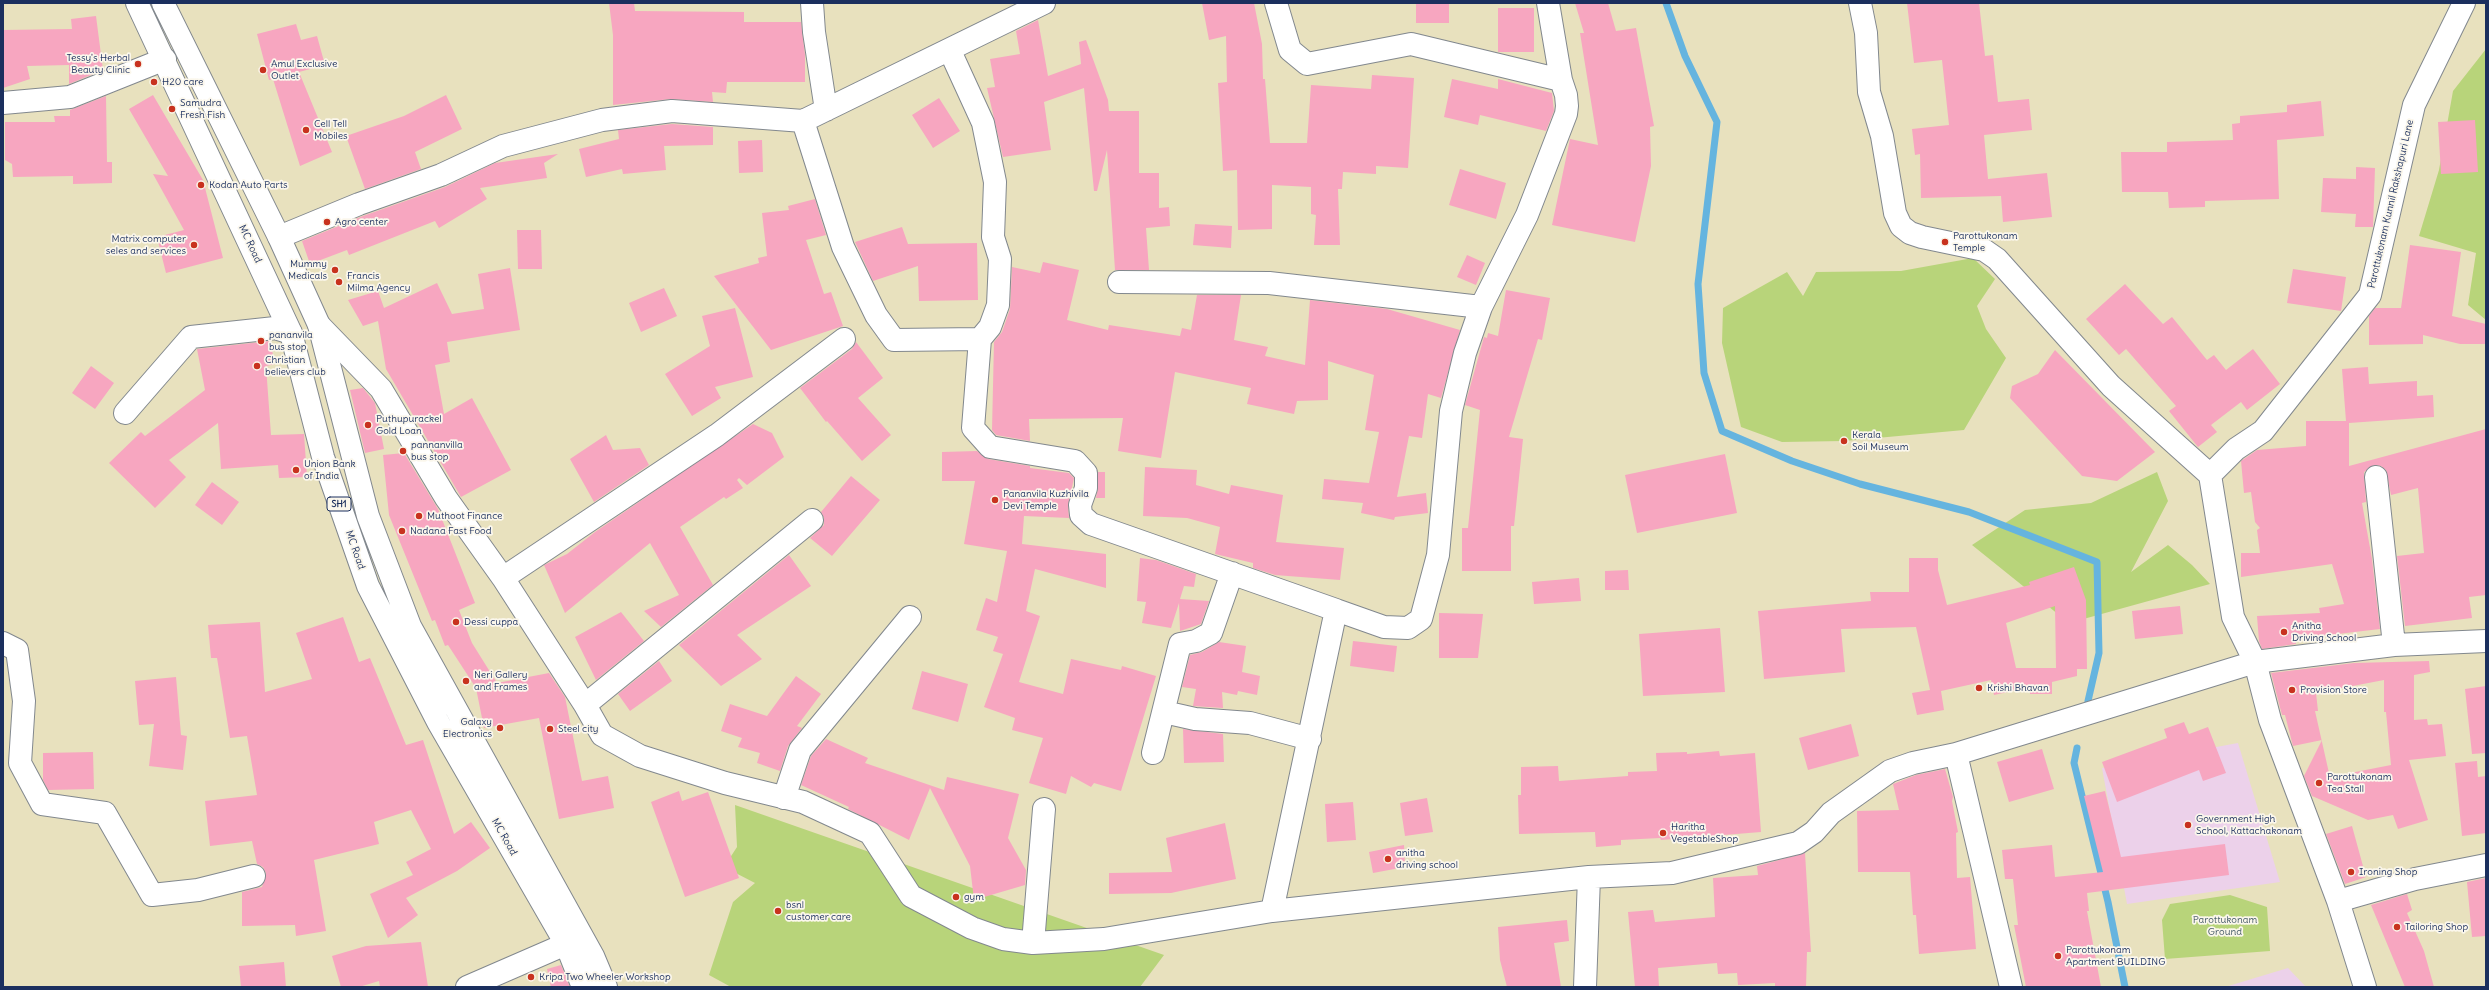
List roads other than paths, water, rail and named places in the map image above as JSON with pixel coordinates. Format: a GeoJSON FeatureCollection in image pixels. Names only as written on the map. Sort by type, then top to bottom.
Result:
{"type":"FeatureCollection","features":[{"type":"Feature","properties":{"kind":"street","name":"MC Road"},"geometry":{"type":"LineString","coordinates":[[137,3],[165,59],[290,333],[323,457],[368,586],[438,722],[566,944],[583,987]]}},
{"type":"Feature","properties":{"kind":"street","name":"MC Road"},"geometry":{"type":"LineString","coordinates":[[163,3],[279,237],[319,325],[368,516],[410,626],[593,956],[606,987]]}},
{"type":"Feature","properties":{"kind":"street"},"geometry":{"type":"LineString","coordinates":[[812,3],[814,32],[826,110]]}},
{"type":"Feature","properties":{"kind":"street"},"geometry":{"type":"LineString","coordinates":[[279,237],[358,204],[441,175],[503,146],[602,120],[672,111],[803,121],[950,51],[1044,3]]}},
{"type":"Feature","properties":{"kind":"street"},"geometry":{"type":"LineString","coordinates":[[1276,3],[1290,50],[1307,64],[1411,44],[1561,80]]}},
{"type":"Feature","properties":{"kind":"street"},"geometry":{"type":"LineString","coordinates":[[950,51],[983,123],[995,182],[993,237],[1000,259],[998,305],[990,327],[980,339],[973,428],[990,447],[1075,461],[1086,473],[1086,488],[1080,505],[1081,515],[1091,524],[1384,627],[1408,628],[1421,619],[1438,555],[1451,411],[1465,353],[1481,307],[1527,215],[1566,114],[1566,95],[1561,80],[1548,3]]}},
{"type":"Feature","properties":{"kind":"street"},"geometry":{"type":"LineString","coordinates":[[1860,3],[1866,32],[1869,92],[1882,136],[1895,213],[1901,226],[1910,233],[1922,237],[1984,250],[1997,259],[2111,386],[2210,476],[2233,617],[2255,662],[2270,720],[2338,901],[2365,987]]}},
{"type":"Feature","properties":{"kind":"street","name":"Parottukonam Kunnil Rakshapuri Lane"},"geometry":{"type":"LineString","coordinates":[[2210,476],[2236,449],[2263,431],[2370,296],[2414,105],[2464,3]]}},
{"type":"Feature","properties":{"kind":"street"},"geometry":{"type":"LineString","coordinates":[[3,103],[70,97],[165,59]]}},
{"type":"Feature","properties":{"kind":"street"},"geometry":{"type":"LineString","coordinates":[[803,121],[843,247],[876,315],[894,340],[980,339]]}},
{"type":"Feature","properties":{"kind":"street"},"geometry":{"type":"LineString","coordinates":[[1119,282],[1269,283],[1481,307]]}},
{"type":"Feature","properties":{"kind":"street"},"geometry":{"type":"LineString","coordinates":[[125,413],[192,337],[275,328],[290,333],[319,325],[381,390],[446,498],[503,578],[585,705],[602,735],[640,756],[717,781],[803,802],[870,833],[911,896],[972,928],[1003,939],[1034,943],[1104,939],[1272,911],[1589,877],[1672,873],[1798,843],[1814,832],[1831,813],[1890,770],[1913,763],[1956,754],[2255,662],[2394,645],[2486,641]]}},
{"type":"Feature","properties":{"kind":"street"},"geometry":{"type":"LineString","coordinates":[[503,578],[717,435],[844,338]]}},
{"type":"Feature","properties":{"kind":"street"},"geometry":{"type":"LineString","coordinates":[[2376,477],[2394,645]]}},
{"type":"Feature","properties":{"kind":"street"},"geometry":{"type":"LineString","coordinates":[[585,705],[812,520]]}},
{"type":"Feature","properties":{"kind":"street"},"geometry":{"type":"LineString","coordinates":[[1153,753],[1180,644],[1196,642],[1211,633],[1232,574]]}},
{"type":"Feature","properties":{"kind":"street"},"geometry":{"type":"LineString","coordinates":[[1272,911],[1310,739],[1336,610]]}},
{"type":"Feature","properties":{"kind":"street"},"geometry":{"type":"LineString","coordinates":[[784,798],[800,750],[910,617]]}},
{"type":"Feature","properties":{"kind":"street"},"geometry":{"type":"LineString","coordinates":[[3,643],[17,650],[24,701],[20,764],[42,804],[105,813],[152,895],[198,890],[254,876]]}},
{"type":"Feature","properties":{"kind":"street"},"geometry":{"type":"LineString","coordinates":[[1164,712],[1195,719],[1250,723],[1310,739]]}},
{"type":"Feature","properties":{"kind":"street"},"geometry":{"type":"LineString","coordinates":[[1956,754],[2011,987]]}},
{"type":"Feature","properties":{"kind":"street"},"geometry":{"type":"LineString","coordinates":[[1034,943],[1044,809]]}},
{"type":"Feature","properties":{"kind":"street"},"geometry":{"type":"LineString","coordinates":[[2338,901],[2415,879],[2486,865]]}},
{"type":"Feature","properties":{"kind":"street"},"geometry":{"type":"LineString","coordinates":[[1584,987],[1589,877]]}},
{"type":"Feature","properties":{"kind":"street"},"geometry":{"type":"LineString","coordinates":[[467,987],[566,944]]}},
{"type":"Feature","properties":{"kind":"waterway"},"geometry":{"type":"LineString","coordinates":[[1666,3],[1685,56],[1717,122],[1698,284],[1704,373],[1722,431],[1792,461],[1860,484],[1969,512],[2097,562],[2099,653],[2088,701]]}},
{"type":"Feature","properties":{"kind":"waterway"},"geometry":{"type":"LineString","coordinates":[[2077,748],[2074,763],[2108,902],[2125,987]]}},
{"type":"Feature","properties":{"kind":"place","name":"Tessy's Herbal Beauty Clinic"},"geometry":{"type":"Point","coordinates":[138,64]}},
{"type":"Feature","properties":{"kind":"place","name":"Amul Exclusive Outlet"},"geometry":{"type":"Point","coordinates":[263,70]}},
{"type":"Feature","properties":{"kind":"place","name":"H20 care"},"geometry":{"type":"Point","coordinates":[154,82]}},
{"type":"Feature","properties":{"kind":"place","name":"Samudra Fresh Fish"},"geometry":{"type":"Point","coordinates":[172,109]}},
{"type":"Feature","properties":{"kind":"place","name":"Cell Tell Mobiles"},"geometry":{"type":"Point","coordinates":[306,130]}},
{"type":"Feature","properties":{"kind":"place","name":"Kodan Auto Parts"},"geometry":{"type":"Point","coordinates":[201,185]}},
{"type":"Feature","properties":{"kind":"place","name":"Agro center"},"geometry":{"type":"Point","coordinates":[327,222]}},
{"type":"Feature","properties":{"kind":"place","name":"Parottukonam Temple"},"geometry":{"type":"Point","coordinates":[1945,242]}},
{"type":"Feature","properties":{"kind":"place","name":"Matrix computer seles and services"},"geometry":{"type":"Point","coordinates":[194,245]}},
{"type":"Feature","properties":{"kind":"place","name":"Mummy Medicals"},"geometry":{"type":"Point","coordinates":[335,270]}},
{"type":"Feature","properties":{"kind":"place","name":"Francis Milma Agency"},"geometry":{"type":"Point","coordinates":[339,282]}},
{"type":"Feature","properties":{"kind":"place","name":"pananvila bus stop"},"geometry":{"type":"Point","coordinates":[261,341]}},
{"type":"Feature","properties":{"kind":"place","name":"Christian believers club"},"geometry":{"type":"Point","coordinates":[257,366]}},
{"type":"Feature","properties":{"kind":"place","name":"Puthupurackel Gold Loan"},"geometry":{"type":"Point","coordinates":[368,425]}},
{"type":"Feature","properties":{"kind":"place","name":"Kerala Soil Museum"},"geometry":{"type":"Point","coordinates":[1844,441]}},
{"type":"Feature","properties":{"kind":"place","name":"pannanvilla bus stop"},"geometry":{"type":"Point","coordinates":[403,451]}},
{"type":"Feature","properties":{"kind":"place","name":"Union Bank of India"},"geometry":{"type":"Point","coordinates":[296,470]}},
{"type":"Feature","properties":{"kind":"place","name":"Pananvila Kuzhivila Devi Temple"},"geometry":{"type":"Point","coordinates":[995,500]}},
{"type":"Feature","properties":{"kind":"place","name":"Muthoot Finance"},"geometry":{"type":"Point","coordinates":[419,516]}},
{"type":"Feature","properties":{"kind":"place","name":"Nadana Fast Food"},"geometry":{"type":"Point","coordinates":[402,531]}},
{"type":"Feature","properties":{"kind":"place","name":"Dessi cuppa"},"geometry":{"type":"Point","coordinates":[456,622]}},
{"type":"Feature","properties":{"kind":"place","name":"Anitha Driving School"},"geometry":{"type":"Point","coordinates":[2284,632]}},
{"type":"Feature","properties":{"kind":"place","name":"Neri Gallery and Frames"},"geometry":{"type":"Point","coordinates":[466,681]}},
{"type":"Feature","properties":{"kind":"place","name":"Krishi Bhavan"},"geometry":{"type":"Point","coordinates":[1979,688]}},
{"type":"Feature","properties":{"kind":"place","name":"Provision Store"},"geometry":{"type":"Point","coordinates":[2292,690]}},
{"type":"Feature","properties":{"kind":"place","name":"Galaxy Electronics"},"geometry":{"type":"Point","coordinates":[500,728]}},
{"type":"Feature","properties":{"kind":"place","name":"Steel city"},"geometry":{"type":"Point","coordinates":[550,729]}},
{"type":"Feature","properties":{"kind":"place","name":"Parottukonam Tea Stall"},"geometry":{"type":"Point","coordinates":[2319,783]}},
{"type":"Feature","properties":{"kind":"place","name":"Government High School, Kattachakonam"},"geometry":{"type":"Point","coordinates":[2188,825]}},
{"type":"Feature","properties":{"kind":"place","name":"Haritha VegetableShop"},"geometry":{"type":"Point","coordinates":[1663,833]}},
{"type":"Feature","properties":{"kind":"place","name":"anitha driving school"},"geometry":{"type":"Point","coordinates":[1388,859]}},
{"type":"Feature","properties":{"kind":"place","name":"Ironing Shop"},"geometry":{"type":"Point","coordinates":[2351,872]}},
{"type":"Feature","properties":{"kind":"place","name":"gym"},"geometry":{"type":"Point","coordinates":[956,897]}},
{"type":"Feature","properties":{"kind":"place","name":"bsnl customer care"},"geometry":{"type":"Point","coordinates":[778,911]}},
{"type":"Feature","properties":{"kind":"place","name":"Tailoring Shop"},"geometry":{"type":"Point","coordinates":[2397,927]}},
{"type":"Feature","properties":{"kind":"place","name":"Parottukonam Apartment BUILDING"},"geometry":{"type":"Point","coordinates":[2058,956]}},
{"type":"Feature","properties":{"kind":"place","name":"Kripa Two Wheeler Workshop"},"geometry":{"type":"Point","coordinates":[531,977]}},
{"type":"Feature","properties":{"kind":"park label","name":"Parottukonam Ground"},"geometry":{"type":"Point","coordinates":[2225,926]}}]}
